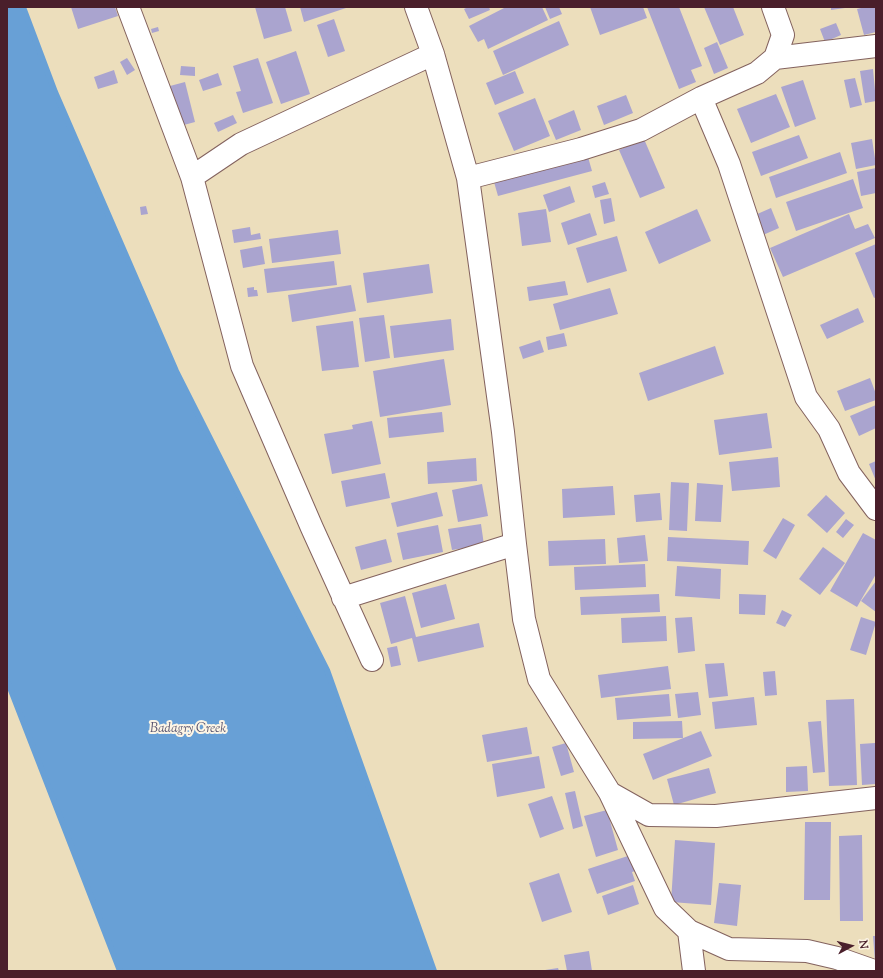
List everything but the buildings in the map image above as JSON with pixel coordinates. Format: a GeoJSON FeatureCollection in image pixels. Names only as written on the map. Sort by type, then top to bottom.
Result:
{"type":"FeatureCollection","features":[{"type":"Feature","properties":{"kind":"street"},"geometry":{"type":"LineString","coordinates":[[128,7],[192,176],[242,366],[343,598],[372,660]]}},
{"type":"Feature","properties":{"kind":"street"},"geometry":{"type":"LineString","coordinates":[[416,7],[433,54],[468,178],[503,432],[524,619],[539,679],[610,793],[665,908],[689,931],[729,949],[807,951],[837,958],[874,971]]}},
{"type":"Feature","properties":{"kind":"street"},"geometry":{"type":"LineString","coordinates":[[468,178],[581,149],[641,130],[701,98],[757,73],[775,58],[783,35],[773,7]]}},
{"type":"Feature","properties":{"kind":"street"},"geometry":{"type":"LineString","coordinates":[[775,58],[876,46]]}},
{"type":"Feature","properties":{"kind":"street"},"geometry":{"type":"LineString","coordinates":[[192,176],[242,144],[433,54]]}},
{"type":"Feature","properties":{"kind":"street"},"geometry":{"type":"LineString","coordinates":[[701,98],[729,164],[806,397],[829,429],[849,473],[876,509]]}},
{"type":"Feature","properties":{"kind":"street"},"geometry":{"type":"LineString","coordinates":[[343,598],[515,544]]}},
{"type":"Feature","properties":{"kind":"street"},"geometry":{"type":"LineString","coordinates":[[610,793],[649,815],[716,816],[876,798]]}},
{"type":"Feature","properties":{"kind":"street"},"geometry":{"type":"LineString","coordinates":[[689,931],[694,971]]}},
{"type":"Feature","properties":{"kind":"water","name":"Badagry Creek"},"geometry":{"type":"Polygon","coordinates":[[[7,7],[23,7],[55,92],[176,371],[327,670],[434,971],[120,971],[7,680],[7,7]]]}},
{"type":"Feature","properties":{"kind":"waterway"},"geometry":{"type":"LineString","coordinates":[[23,7],[55,92],[176,371],[327,670],[434,971]]}},
{"type":"Feature","properties":{"kind":"waterway"},"geometry":{"type":"LineString","coordinates":[[7,680],[120,971]]}}]}
